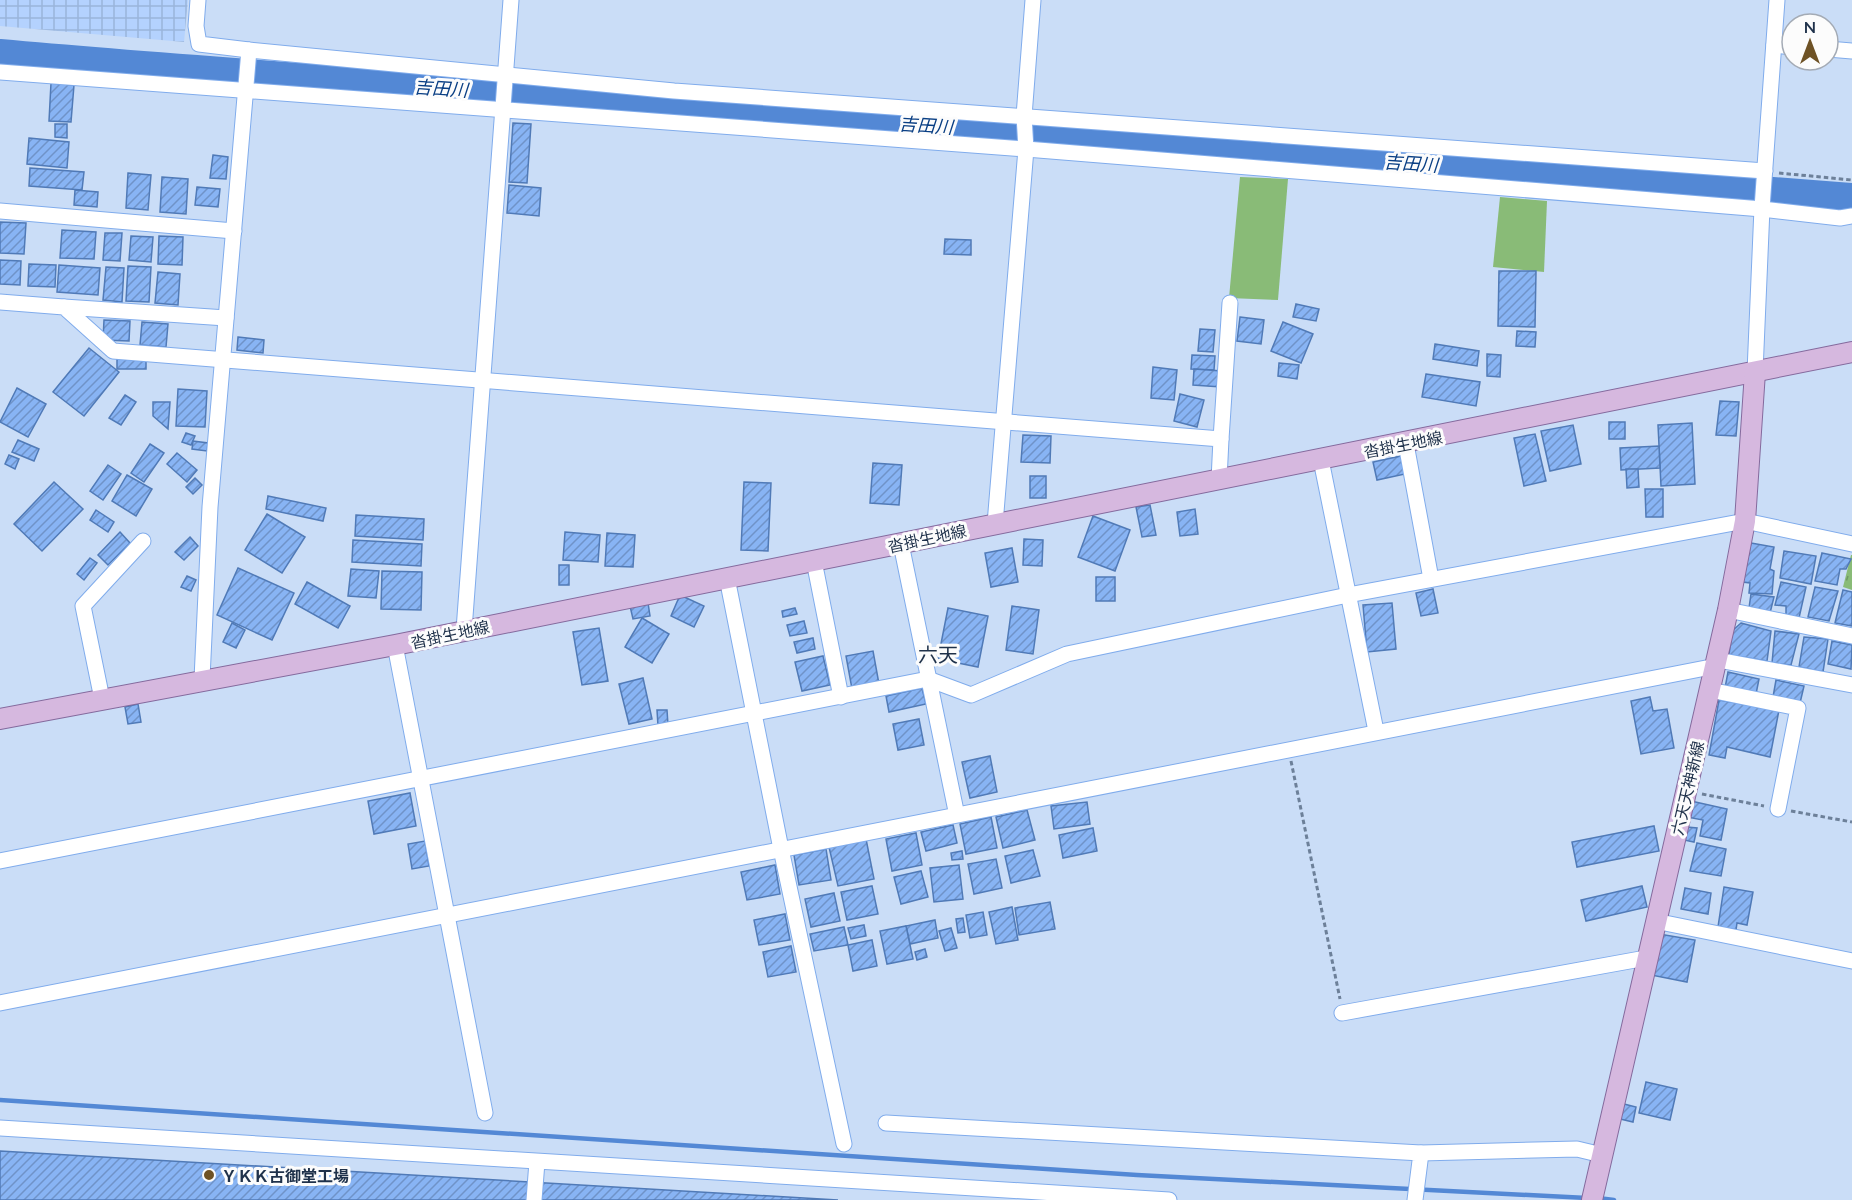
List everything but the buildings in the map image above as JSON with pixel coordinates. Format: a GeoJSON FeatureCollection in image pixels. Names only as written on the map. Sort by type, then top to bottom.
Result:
{"type":"FeatureCollection","features":[{"type":"Feature","properties":{"kind":"main road","name":"沓掛生地線"},"geometry":{"type":"LineString","coordinates":[[0,719],[202,679],[395,645],[1406,444],[1852,352]]}},
{"type":"Feature","properties":{"kind":"main road","name":"六天天神新線"},"geometry":{"type":"LineString","coordinates":[[1592,1200],[1728,610],[1745,521],[1755,372]]}},
{"type":"Feature","properties":{"kind":"street"},"geometry":{"type":"LineString","coordinates":[[198,0],[196,26],[199,44],[249,50],[686,92],[1765,172]]}},
{"type":"Feature","properties":{"kind":"street"},"geometry":{"type":"LineString","coordinates":[[464,630],[485,381],[511,0]]}},
{"type":"Feature","properties":{"kind":"street"},"geometry":{"type":"LineString","coordinates":[[995,524],[1026,149],[1024,116],[1033,0]]}},
{"type":"Feature","properties":{"kind":"street"},"geometry":{"type":"LineString","coordinates":[[1755,372],[1762,208],[1777,0]]}},
{"type":"Feature","properties":{"kind":"street"},"geometry":{"type":"LineString","coordinates":[[1774,45],[1780,45]]}},
{"type":"Feature","properties":{"kind":"street"},"geometry":{"type":"LineString","coordinates":[[202,679],[210,507],[249,50]]}},
{"type":"Feature","properties":{"kind":"street"},"geometry":{"type":"LineString","coordinates":[[0,72],[504,112],[1026,149],[1762,208],[1840,218],[1852,216]]}},
{"type":"Feature","properties":{"kind":"street"},"geometry":{"type":"LineString","coordinates":[[0,211],[234,231]]}},
{"type":"Feature","properties":{"kind":"street"},"geometry":{"type":"LineString","coordinates":[[0,302],[226,318]]}},
{"type":"Feature","properties":{"kind":"street"},"geometry":{"type":"LineString","coordinates":[[1219,480],[1230,303]]}},
{"type":"Feature","properties":{"kind":"street"},"geometry":{"type":"LineString","coordinates":[[64,307],[113,351],[1221,439]]}},
{"type":"Feature","properties":{"kind":"street"},"geometry":{"type":"LineString","coordinates":[[1406,444],[1431,579]]}},
{"type":"Feature","properties":{"kind":"street"},"geometry":{"type":"LineString","coordinates":[[1321,460],[1376,731]]}},
{"type":"Feature","properties":{"kind":"street"},"geometry":{"type":"LineString","coordinates":[[0,861],[928,679],[971,695],[1067,654],[1348,595],[1745,521],[1852,544]]}},
{"type":"Feature","properties":{"kind":"street"},"geometry":{"type":"LineString","coordinates":[[102,699],[83,606],[143,541]]}},
{"type":"Feature","properties":{"kind":"street"},"geometry":{"type":"LineString","coordinates":[[901,544],[956,811]]}},
{"type":"Feature","properties":{"kind":"street"},"geometry":{"type":"LineString","coordinates":[[814,561],[841,697]]}},
{"type":"Feature","properties":{"kind":"street"},"geometry":{"type":"LineString","coordinates":[[727,578],[781,849],[844,1144]]}},
{"type":"Feature","properties":{"kind":"street"},"geometry":{"type":"LineString","coordinates":[[1728,610],[1852,636]]}},
{"type":"Feature","properties":{"kind":"street"},"geometry":{"type":"LineString","coordinates":[[395,645],[485,1113]]}},
{"type":"Feature","properties":{"kind":"street"},"geometry":{"type":"LineString","coordinates":[[0,1003],[781,849],[956,811],[1717,663],[1852,686]]}},
{"type":"Feature","properties":{"kind":"street"},"geometry":{"type":"LineString","coordinates":[[1710,690],[1798,708],[1778,808]]}},
{"type":"Feature","properties":{"kind":"street"},"geometry":{"type":"LineString","coordinates":[[1655,921],[1852,961]]}},
{"type":"Feature","properties":{"kind":"street"},"geometry":{"type":"LineString","coordinates":[[1342,1012],[1646,958]]}},
{"type":"Feature","properties":{"kind":"street"},"geometry":{"type":"LineString","coordinates":[[886,1123],[1421,1153],[1576,1149],[1602,1155]]}},
{"type":"Feature","properties":{"kind":"street"},"geometry":{"type":"LineString","coordinates":[[0,1128],[1169,1200]]}},
{"type":"Feature","properties":{"kind":"street"},"geometry":{"type":"LineString","coordinates":[[1415,1200],[1421,1153]]}},
{"type":"Feature","properties":{"kind":"street"},"geometry":{"type":"LineString","coordinates":[[534,1200],[537,1162]]}},
{"type":"Feature","properties":{"kind":"path"},"geometry":{"type":"LineString","coordinates":[[1765,172],[1852,180]]}},
{"type":"Feature","properties":{"kind":"path"},"geometry":{"type":"LineString","coordinates":[[1288,748],[1342,1012]]}},
{"type":"Feature","properties":{"kind":"shaded area"},"geometry":{"type":"Polygon","coordinates":[[[0,0],[188,0],[184,42],[0,26],[0,0]]]}},
{"type":"Feature","properties":{"kind":"green space"},"geometry":{"type":"Polygon","coordinates":[[[1240,177],[1288,179],[1278,300],[1229,298],[1240,177]]]}},
{"type":"Feature","properties":{"kind":"green space"},"geometry":{"type":"Polygon","coordinates":[[[1500,197],[1547,201],[1544,272],[1493,267],[1500,197]]]}},
{"type":"Feature","properties":{"kind":"green space"},"geometry":{"type":"Polygon","coordinates":[[[1852,555],[1852,590],[1843,587],[1852,555]]]}},
{"type":"Feature","properties":{"kind":"waterway","name":"吉田川"},"geometry":{"type":"LineString","coordinates":[[0,53],[1852,197]]}},
{"type":"Feature","properties":{"kind":"waterway"},"geometry":{"type":"LineString","coordinates":[[0,1100],[1137,1175],[1587,1198]]}},
{"type":"Feature","properties":{"kind":"waterway"},"geometry":{"type":"LineString","coordinates":[[1598,1198],[1614,1200]]}},
{"type":"Feature","properties":{"kind":"place","name":"ＹＫＫ古御堂工場"},"geometry":{"type":"Point","coordinates":[209,1175]}},
{"type":"Feature","properties":{"kind":"district","name":"六天"},"geometry":{"type":"Point","coordinates":[938,654]}}]}
